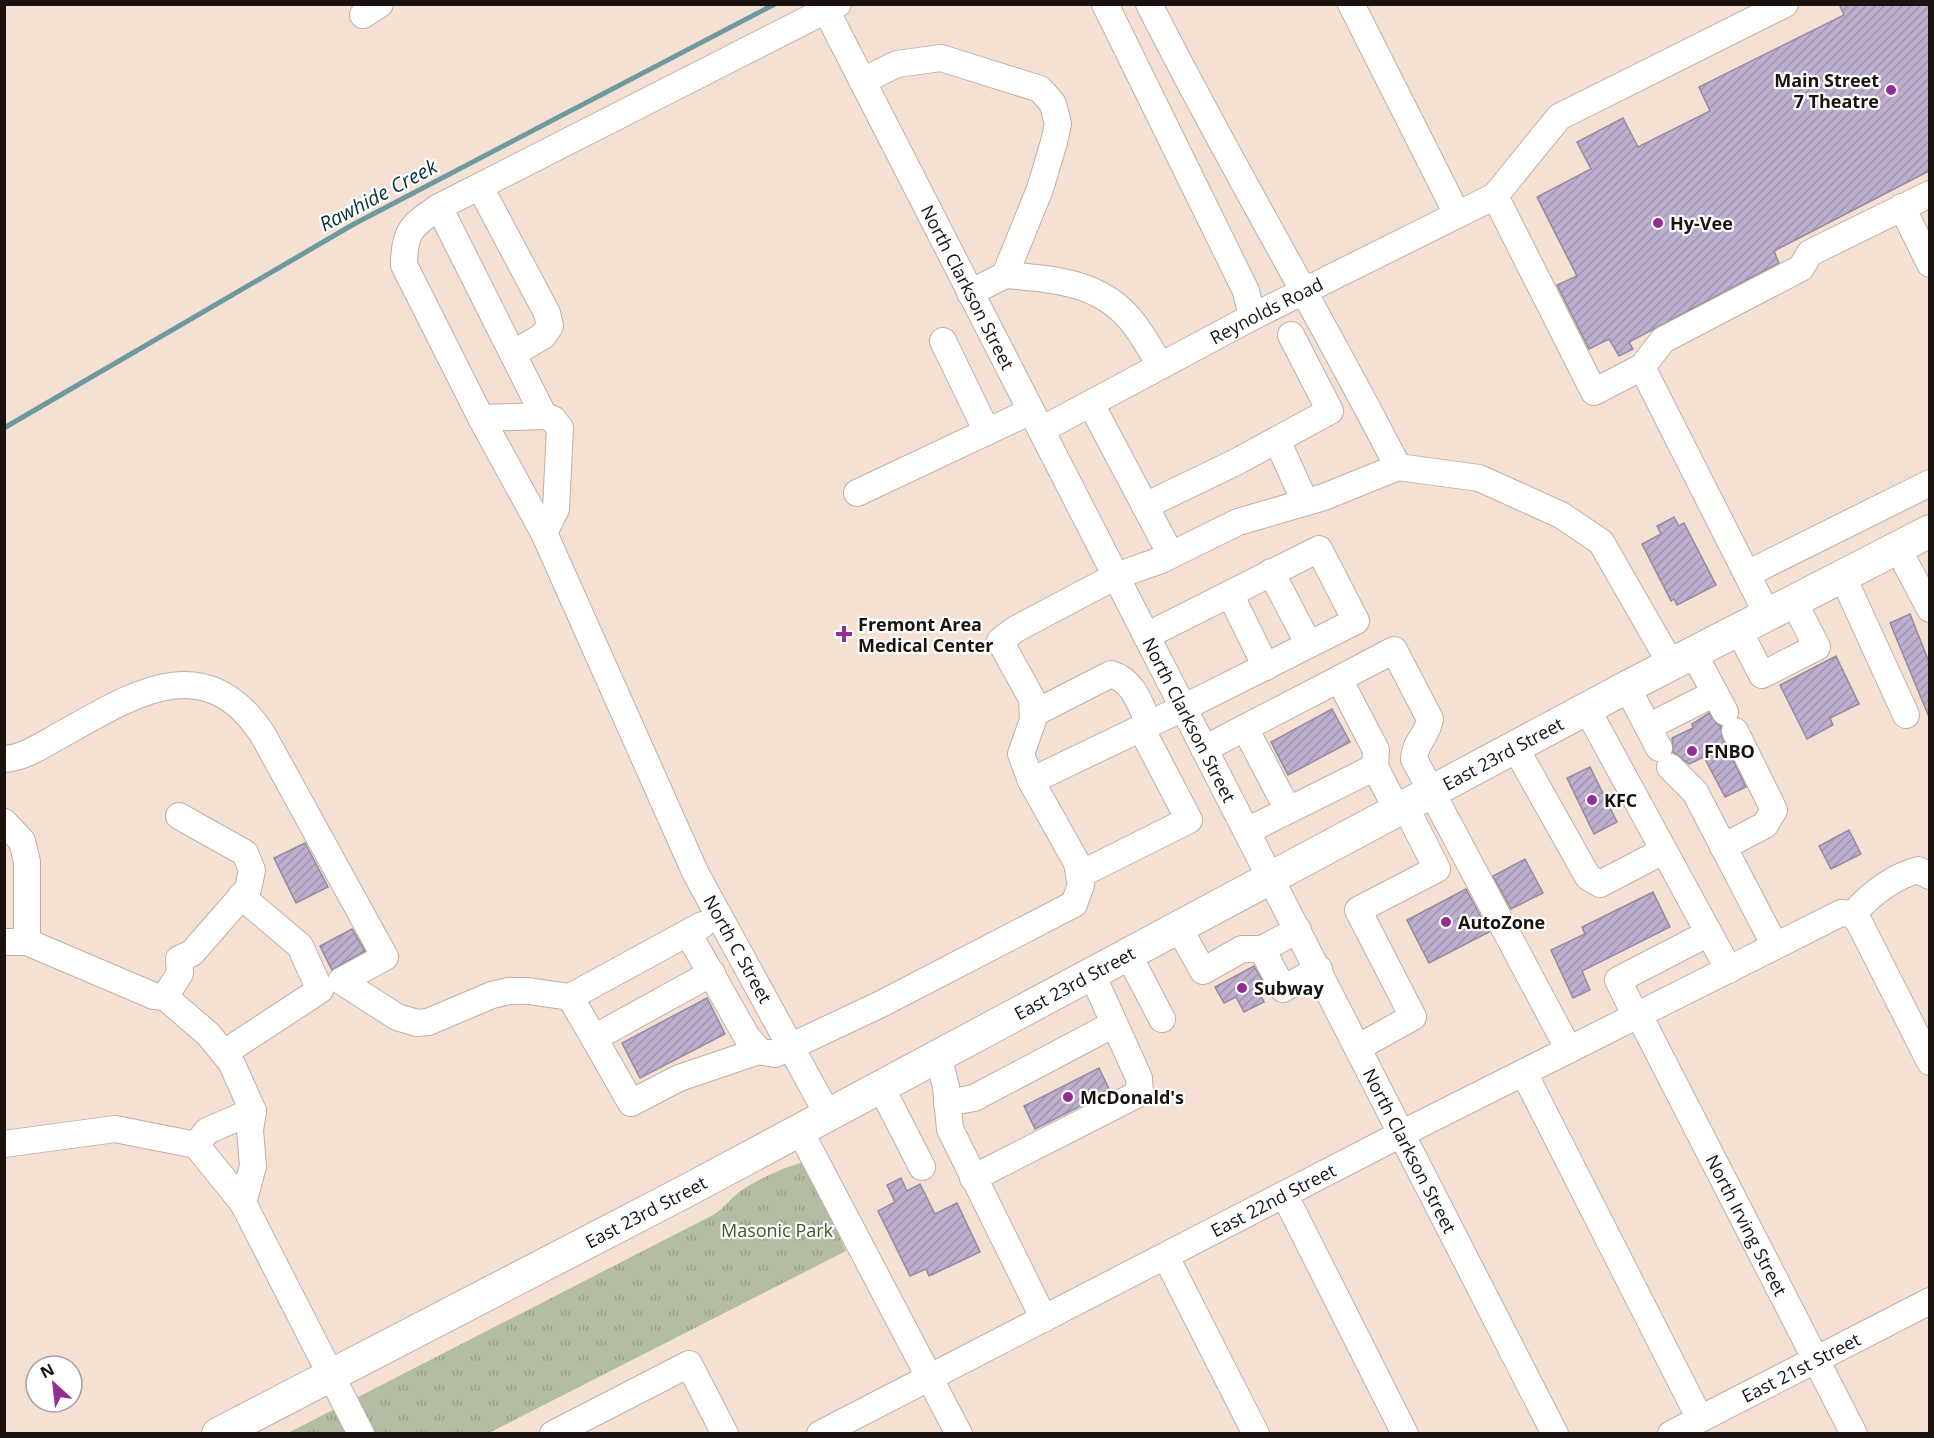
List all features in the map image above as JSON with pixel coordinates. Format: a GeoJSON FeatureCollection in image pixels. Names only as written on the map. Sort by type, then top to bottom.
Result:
{"type":"FeatureCollection","features":[{"type":"Feature","properties":{"kind":"main road","name":"East 23rd Street"},"geometry":{"type":"LineString","coordinates":[[219,1434],[800,1131],[1627,687],[1929,531]]}},
{"type":"Feature","properties":{"kind":"street"},"geometry":{"type":"LineString","coordinates":[[1106,4],[1246,291],[1252,317]]}},
{"type":"Feature","properties":{"kind":"street"},"geometry":{"type":"LineString","coordinates":[[1149,4],[1398,467]]}},
{"type":"Feature","properties":{"kind":"street"},"geometry":{"type":"LineString","coordinates":[[1352,4],[1457,214]]}},
{"type":"Feature","properties":{"kind":"street"},"geometry":{"type":"LineString","coordinates":[[1785,4],[1559,117],[1495,196],[1594,392],[1642,367],[1663,340],[1801,268],[1810,253],[1929,194]]}},
{"type":"Feature","properties":{"kind":"street","name":"North Clarkson Street"},"geometry":{"type":"LineString","coordinates":[[829,6],[862,81],[1359,1047],[1555,1434]]}},
{"type":"Feature","properties":{"kind":"street","name":"North C Street"},"geometry":{"type":"LineString","coordinates":[[828,1115],[793,1047],[718,916],[544,533],[481,418],[404,265],[404,242],[415,223],[439,207],[829,6]]}},
{"type":"Feature","properties":{"kind":"street"},"geometry":{"type":"LineString","coordinates":[[862,81],[897,64],[941,58],[1040,89],[1053,104],[1058,124],[1054,142],[1040,189],[1005,275]]}},
{"type":"Feature","properties":{"kind":"street"},"geometry":{"type":"LineString","coordinates":[[480,187],[550,326],[543,336],[514,353]]}},
{"type":"Feature","properties":{"kind":"street","name":"Reynolds Road"},"geometry":{"type":"LineString","coordinates":[[857,493],[987,432],[1036,421],[1091,404],[1302,291],[1495,196]]}},
{"type":"Feature","properties":{"kind":"street"},"geometry":{"type":"LineString","coordinates":[[439,207],[544,416]]}},
{"type":"Feature","properties":{"kind":"street"},"geometry":{"type":"LineString","coordinates":[[1902,207],[1929,264]]}},
{"type":"Feature","properties":{"kind":"street"},"geometry":{"type":"LineString","coordinates":[[970,293],[1005,275],[1056,279],[1091,289],[1111,301],[1130,319],[1161,366]]}},
{"type":"Feature","properties":{"kind":"street"},"geometry":{"type":"LineString","coordinates":[[1145,506],[1330,411],[1291,335]]}},
{"type":"Feature","properties":{"kind":"street"},"geometry":{"type":"LineString","coordinates":[[943,341],[987,432]]}},
{"type":"Feature","properties":{"kind":"street"},"geometry":{"type":"LineString","coordinates":[[1314,379],[1345,365]]}},
{"type":"Feature","properties":{"kind":"street"},"geometry":{"type":"LineString","coordinates":[[1642,367],[1747,574],[1817,647],[1762,675],[1738,629]]}},
{"type":"Feature","properties":{"kind":"street"},"geometry":{"type":"LineString","coordinates":[[1091,404],[1171,555]]}},
{"type":"Feature","properties":{"kind":"street"},"geometry":{"type":"LineString","coordinates":[[481,418],[544,416],[554,419],[560,428],[556,509],[544,533]]}},
{"type":"Feature","properties":{"kind":"street"},"geometry":{"type":"LineString","coordinates":[[1277,440],[1305,502]]}},
{"type":"Feature","properties":{"kind":"street"},"geometry":{"type":"LineString","coordinates":[[570,997],[631,1103],[680,1078],[759,1051],[775,1054],[793,1047],[1074,904],[1081,885],[1077,863],[1031,781],[1021,754],[1033,714],[1032,699],[1000,640],[1016,629],[1116,576],[1171,555],[1238,522],[1305,502],[1398,467],[1479,478],[1561,515],[1601,542],[1682,658],[1725,712],[1773,810],[1766,825],[1723,847]]}},
{"type":"Feature","properties":{"kind":"street"},"geometry":{"type":"LineString","coordinates":[[1747,574],[1929,483]]}},
{"type":"Feature","properties":{"kind":"street"},"geometry":{"type":"LineString","coordinates":[[1897,547],[1927,598]]}},
{"type":"Feature","properties":{"kind":"street"},"geometry":{"type":"LineString","coordinates":[[1031,781],[1356,621],[1320,549],[1146,636]]}},
{"type":"Feature","properties":{"kind":"street"},"geometry":{"type":"LineString","coordinates":[[1271,572],[1308,643]]}},
{"type":"Feature","properties":{"kind":"street"},"geometry":{"type":"LineString","coordinates":[[1842,575],[1906,715]]}},
{"type":"Feature","properties":{"kind":"street"},"geometry":{"type":"LineString","coordinates":[[1230,594],[1266,666]]}},
{"type":"Feature","properties":{"kind":"street"},"geometry":{"type":"LineString","coordinates":[[1204,749],[1394,650],[1430,719],[1429,730],[1414,750],[1414,759],[1569,1050]]}},
{"type":"Feature","properties":{"kind":"street"},"geometry":{"type":"LineString","coordinates":[[1033,714],[1111,674],[1122,678],[1132,687],[1145,726],[1189,820],[1079,875]]}},
{"type":"Feature","properties":{"kind":"street"},"geometry":{"type":"LineString","coordinates":[[1338,679],[1376,750],[1375,767],[1437,869],[1358,910],[1413,1017],[1359,1047]]}},
{"type":"Feature","properties":{"kind":"street"},"geometry":{"type":"LineString","coordinates":[[4,759],[26,754],[100,712],[164,685],[200,687],[233,700],[244,708],[263,735],[385,957],[331,985],[224,1053]]}},
{"type":"Feature","properties":{"kind":"street"},"geometry":{"type":"LineString","coordinates":[[1627,687],[1659,747],[1695,792],[1775,946]]}},
{"type":"Feature","properties":{"kind":"street"},"geometry":{"type":"LineString","coordinates":[[1587,709],[1729,970]]}},
{"type":"Feature","properties":{"kind":"street"},"geometry":{"type":"LineString","coordinates":[[1659,747],[1725,712]]}},
{"type":"Feature","properties":{"kind":"street"},"geometry":{"type":"LineString","coordinates":[[1245,728],[1288,810]]}},
{"type":"Feature","properties":{"kind":"street"},"geometry":{"type":"LineString","coordinates":[[1515,747],[1588,877],[1600,884],[1664,850]]}},
{"type":"Feature","properties":{"kind":"street"},"geometry":{"type":"LineString","coordinates":[[1247,831],[1375,767]]}},
{"type":"Feature","properties":{"kind":"street"},"geometry":{"type":"LineString","coordinates":[[165,997],[180,973],[179,959],[192,953],[248,889],[252,870],[245,854],[178,816]]}},
{"type":"Feature","properties":{"kind":"street"},"geometry":{"type":"LineString","coordinates":[[4,822],[22,841],[27,862],[16,942],[154,996],[165,997],[208,1034],[231,1062],[253,1111],[250,1130],[253,1166],[243,1203]]}},
{"type":"Feature","properties":{"kind":"street"},"geometry":{"type":"LineString","coordinates":[[1929,876],[1918,870],[1907,873],[1870,894],[1853,914],[1929,1062]]}},
{"type":"Feature","properties":{"kind":"street"},"geometry":{"type":"LineString","coordinates":[[242,896],[300,946],[331,985],[398,1017],[417,1023],[428,1022],[492,995],[508,991],[528,991],[570,997],[718,916]]}},
{"type":"Feature","properties":{"kind":"street","name":"East 22nd Street"},"geometry":{"type":"LineString","coordinates":[[820,1434],[1285,1196],[1403,1133],[1841,913],[1853,914]]}},
{"type":"Feature","properties":{"kind":"street"},"geometry":{"type":"LineString","coordinates":[[1179,928],[1203,971],[1242,949],[1262,949],[1298,930]]}},
{"type":"Feature","properties":{"kind":"street"},"geometry":{"type":"LineString","coordinates":[[688,933],[747,1037],[759,1051]]}},
{"type":"Feature","properties":{"kind":"street","name":"North Irving Street"},"geometry":{"type":"LineString","coordinates":[[1709,933],[1618,980],[1854,1434]]}},
{"type":"Feature","properties":{"kind":"street"},"geometry":{"type":"LineString","coordinates":[[1262,949],[1283,989],[1319,969]]}},
{"type":"Feature","properties":{"kind":"street"},"geometry":{"type":"LineString","coordinates":[[1128,954],[1162,1019]]}},
{"type":"Feature","properties":{"kind":"street"},"geometry":{"type":"LineString","coordinates":[[594,1038],[712,973]]}},
{"type":"Feature","properties":{"kind":"street"},"geometry":{"type":"LineString","coordinates":[[973,1178],[1140,1093],[1139,1078],[1092,974]]}},
{"type":"Feature","properties":{"kind":"street"},"geometry":{"type":"LineString","coordinates":[[947,1103],[974,1098],[1114,1024]]}},
{"type":"Feature","properties":{"kind":"street"},"geometry":{"type":"LineString","coordinates":[[938,1055],[950,1129],[1044,1318]]}},
{"type":"Feature","properties":{"kind":"street"},"geometry":{"type":"LineString","coordinates":[[1524,1073],[1700,1419]]}},
{"type":"Feature","properties":{"kind":"street"},"geometry":{"type":"LineString","coordinates":[[881,1087],[922,1167]]}},
{"type":"Feature","properties":{"kind":"street"},"geometry":{"type":"LineString","coordinates":[[196,1144],[207,1131],[253,1111]]}},
{"type":"Feature","properties":{"kind":"street"},"geometry":{"type":"LineString","coordinates":[[4,1144],[115,1129],[196,1144],[243,1203],[361,1434]]}},
{"type":"Feature","properties":{"kind":"street"},"geometry":{"type":"LineString","coordinates":[[800,1131],[932,1378],[959,1434]]}},
{"type":"Feature","properties":{"kind":"street"},"geometry":{"type":"LineString","coordinates":[[1285,1196],[1405,1434]]}},
{"type":"Feature","properties":{"kind":"street"},"geometry":{"type":"LineString","coordinates":[[1166,1257],[1256,1434]]}},
{"type":"Feature","properties":{"kind":"street","name":"East 21st Street"},"geometry":{"type":"LineString","coordinates":[[1671,1434],[1929,1302]]}},
{"type":"Feature","properties":{"kind":"street"},"geometry":{"type":"LineString","coordinates":[[553,1434],[689,1364],[725,1434]]}},
{"type":"Feature","properties":{"kind":"green space","name":"Masonic Park"},"geometry":{"type":"Polygon","coordinates":[[[801,1163],[810,1171],[846,1251],[489,1433],[286,1434],[713,1215],[751,1184],[777,1171],[801,1163]]]}},
{"type":"Feature","properties":{"kind":"building"},"geometry":{"type":"Polygon","coordinates":[[[1839,4],[1929,4],[1929,171],[1774,251],[1779,263],[1629,342],[1633,349],[1619,356],[1609,339],[1589,349],[1557,285],[1577,276],[1537,197],[1591,169],[1577,142],[1623,118],[1638,147],[1710,111],[1699,87],[1844,15],[1839,4]]]}},
{"type":"Feature","properties":{"kind":"building"},"geometry":{"type":"Polygon","coordinates":[[[1674,517],[1679,526],[1684,523],[1716,585],[1677,605],[1674,599],[1671,601],[1642,544],[1661,534],[1657,526],[1674,517]]]}},
{"type":"Feature","properties":{"kind":"building"},"geometry":{"type":"Polygon","coordinates":[[[1910,614],[1929,662],[1929,717],[1890,623],[1910,614]]]}},
{"type":"Feature","properties":{"kind":"building"},"geometry":{"type":"Polygon","coordinates":[[[1836,656],[1859,704],[1830,718],[1833,725],[1807,739],[1780,685],[1836,656]]]}},
{"type":"Feature","properties":{"kind":"building"},"geometry":{"type":"Polygon","coordinates":[[[1332,709],[1350,742],[1288,775],[1271,742],[1332,709]]]}},
{"type":"Feature","properties":{"kind":"building","name":"FNBO"},"geometry":{"type":"Polygon","coordinates":[[[1709,713],[1721,726],[1722,738],[1746,787],[1725,797],[1704,757],[1689,764],[1673,752],[1672,738],[1693,728],[1692,724],[1709,713]]]}},
{"type":"Feature","properties":{"kind":"building","name":"KFC"},"geometry":{"type":"Polygon","coordinates":[[[1590,767],[1617,822],[1594,834],[1567,778],[1590,767]]]}},
{"type":"Feature","properties":{"kind":"building"},"geometry":{"type":"Polygon","coordinates":[[[1849,830],[1861,854],[1831,869],[1819,846],[1849,830]]]}},
{"type":"Feature","properties":{"kind":"building"},"geometry":{"type":"Polygon","coordinates":[[[305,843],[328,887],[296,903],[274,858],[305,843]]]}},
{"type":"Feature","properties":{"kind":"building"},"geometry":{"type":"Polygon","coordinates":[[[1525,859],[1543,893],[1511,909],[1493,876],[1525,859]]]}},
{"type":"Feature","properties":{"kind":"building"},"geometry":{"type":"Polygon","coordinates":[[[1466,889],[1489,932],[1429,963],[1407,920],[1466,889]]]}},
{"type":"Feature","properties":{"kind":"building"},"geometry":{"type":"Polygon","coordinates":[[[1653,892],[1670,927],[1582,971],[1590,990],[1573,998],[1551,950],[1585,934],[1582,927],[1653,892]]]}},
{"type":"Feature","properties":{"kind":"building"},"geometry":{"type":"Polygon","coordinates":[[[352,929],[365,951],[332,970],[320,946],[352,929]]]}},
{"type":"Feature","properties":{"kind":"building"},"geometry":{"type":"Polygon","coordinates":[[[1254,966],[1263,982],[1256,986],[1264,1002],[1244,1012],[1236,997],[1224,1003],[1215,987],[1254,966]]]}},
{"type":"Feature","properties":{"kind":"building"},"geometry":{"type":"Polygon","coordinates":[[[707,998],[725,1034],[640,1078],[622,1043],[707,998]]]}},
{"type":"Feature","properties":{"kind":"building"},"geometry":{"type":"Polygon","coordinates":[[[1099,1068],[1110,1091],[1035,1129],[1024,1106],[1099,1068]]]}},
{"type":"Feature","properties":{"kind":"building"},"geometry":{"type":"Polygon","coordinates":[[[901,1178],[907,1191],[920,1184],[935,1214],[957,1203],[980,1252],[929,1276],[926,1269],[910,1276],[878,1211],[895,1202],[887,1185],[901,1178]]]}},
{"type":"Feature","properties":{"kind":"waterway","name":"Rawhide Creek"},"geometry":{"type":"LineString","coordinates":[[4,428],[354,224],[775,4]]}},
{"type":"Feature","properties":{"kind":"place","name":"Main Street 7 Theatre"},"geometry":{"type":"Point","coordinates":[1891,90]}},
{"type":"Feature","properties":{"kind":"place","name":"Hy-Vee"},"geometry":{"type":"Point","coordinates":[1658,223]}},
{"type":"Feature","properties":{"kind":"place","name":"Fremont Area Medical Center"},"geometry":{"type":"Point","coordinates":[844,634]}},
{"type":"Feature","properties":{"kind":"place","name":"FNBO"},"geometry":{"type":"Point","coordinates":[1692,751]}},
{"type":"Feature","properties":{"kind":"place","name":"KFC"},"geometry":{"type":"Point","coordinates":[1592,800]}},
{"type":"Feature","properties":{"kind":"place","name":"AutoZone"},"geometry":{"type":"Point","coordinates":[1446,922]}},
{"type":"Feature","properties":{"kind":"place","name":"Subway"},"geometry":{"type":"Point","coordinates":[1242,988]}},
{"type":"Feature","properties":{"kind":"place","name":"McDonald's"},"geometry":{"type":"Point","coordinates":[1068,1097]}}]}
